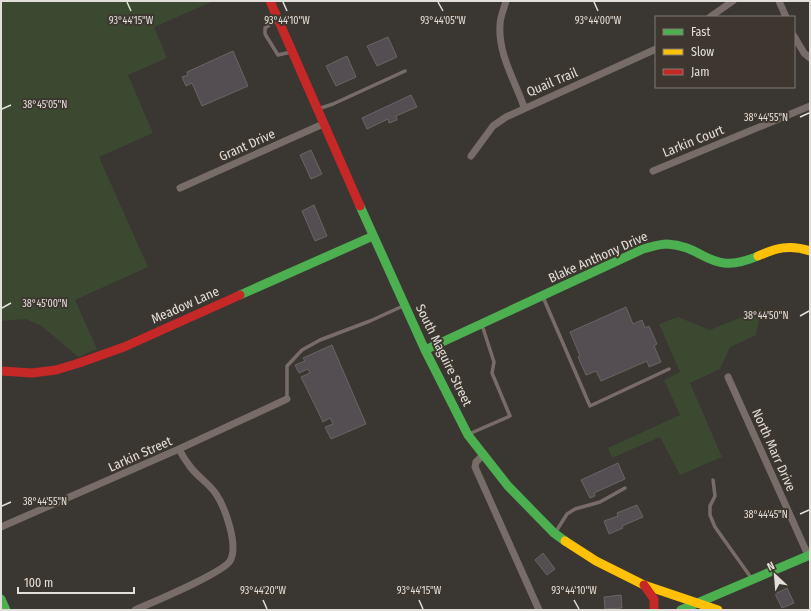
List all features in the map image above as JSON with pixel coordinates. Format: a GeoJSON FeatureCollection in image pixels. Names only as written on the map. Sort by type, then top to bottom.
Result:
{"type":"FeatureCollection","features":[{"type":"Feature","properties":{"kind":"main road","name":"South Maguire Street"},"geometry":{"type":"LineString","coordinates":[[270,1],[316,109],[425,350],[468,435],[483,456],[508,486],[554,533],[596,561],[644,585],[718,610]]}},
{"type":"Feature","properties":{"kind":"main road","name":"Meadow Lane"},"geometry":{"type":"LineString","coordinates":[[1,371],[31,374],[60,370],[124,347],[373,236]]}},
{"type":"Feature","properties":{"kind":"main road","name":"Blake Anthony Drive"},"geometry":{"type":"LineString","coordinates":[[425,350],[482,325],[643,249],[667,244],[686,249],[708,260],[727,264],[744,262],[770,250],[788,245],[810,251]]}},
{"type":"Feature","properties":{"kind":"main road"},"geometry":{"type":"LineString","coordinates":[[681,610],[809,555]]}},
{"type":"Feature","properties":{"kind":"main road"},"geometry":{"type":"LineString","coordinates":[[644,585],[654,599],[654,610]]}},
{"type":"Feature","properties":{"kind":"main road"},"geometry":{"type":"LineString","coordinates":[[1,599],[4,609]]}},
{"type":"Feature","properties":{"kind":"street"},"geometry":{"type":"LineString","coordinates":[[506,1],[500,23],[500,32],[508,68],[524,107]]}},
{"type":"Feature","properties":{"kind":"street"},"geometry":{"type":"LineString","coordinates":[[711,16],[733,1]]}},
{"type":"Feature","properties":{"kind":"street"},"geometry":{"type":"LineString","coordinates":[[779,1],[786,16]]}},
{"type":"Feature","properties":{"kind":"street"},"geometry":{"type":"LineString","coordinates":[[795,38],[804,53],[810,58]]}},
{"type":"Feature","properties":{"kind":"street","name":"Quail Trail"},"geometry":{"type":"LineString","coordinates":[[471,156],[493,126],[506,117],[524,107],[655,49]]}},
{"type":"Feature","properties":{"kind":"street","name":"Larkin Court"},"geometry":{"type":"LineString","coordinates":[[653,171],[810,106]]}},
{"type":"Feature","properties":{"kind":"street","name":"Grant Drive"},"geometry":{"type":"LineString","coordinates":[[180,188],[323,124]]}},
{"type":"Feature","properties":{"kind":"street","name":"North Marr Drive"},"geometry":{"type":"LineString","coordinates":[[728,377],[809,555]]}},
{"type":"Feature","properties":{"kind":"street","name":"Larkin Street"},"geometry":{"type":"LineString","coordinates":[[1,527],[179,450],[286,399]]}},
{"type":"Feature","properties":{"kind":"street"},"geometry":{"type":"LineString","coordinates":[[135,610],[216,572],[230,560],[232,553],[229,526],[222,504],[215,492],[189,466],[179,450]]}},
{"type":"Feature","properties":{"kind":"street"},"geometry":{"type":"LineString","coordinates":[[483,456],[476,462],[476,467],[539,610]]}},
{"type":"Feature","properties":{"kind":"lane"},"geometry":{"type":"LineString","coordinates":[[278,20],[267,25],[265,28],[265,34],[278,55],[292,52]]}},
{"type":"Feature","properties":{"kind":"lane"},"geometry":{"type":"LineString","coordinates":[[316,109],[333,104],[405,71]]}},
{"type":"Feature","properties":{"kind":"lane"},"geometry":{"type":"LineString","coordinates":[[543,296],[590,406],[669,369]]}},
{"type":"Feature","properties":{"kind":"lane"},"geometry":{"type":"LineString","coordinates":[[286,399],[287,366],[302,350],[320,340],[370,321],[405,304]]}},
{"type":"Feature","properties":{"kind":"lane"},"geometry":{"type":"LineString","coordinates":[[468,435],[510,416],[492,373],[494,362],[482,325]]}},
{"type":"Feature","properties":{"kind":"lane"},"geometry":{"type":"LineString","coordinates":[[713,480],[716,496],[710,506],[710,515],[715,527],[752,580]]}},
{"type":"Feature","properties":{"kind":"lane"},"geometry":{"type":"LineString","coordinates":[[554,533],[566,514],[575,509],[600,502],[625,488]]}},
{"type":"Feature","properties":{"kind":"green space"},"geometry":{"type":"Polygon","coordinates":[[[1,1],[214,1],[154,27],[167,58],[128,75],[153,133],[99,157],[148,267],[75,300],[97,349],[78,357],[42,326],[25,319],[1,321],[1,1]]]}},
{"type":"Feature","properties":{"kind":"green space"},"geometry":{"type":"Polygon","coordinates":[[[761,309],[756,335],[730,347],[720,369],[690,383],[722,457],[680,475],[660,437],[612,458],[608,448],[680,415],[664,380],[680,372],[659,324],[678,317],[710,330],[761,309]]]}},
{"type":"Feature","properties":{"kind":"building"},"geometry":{"type":"Polygon","coordinates":[[[388,37],[397,57],[377,66],[367,46],[388,37]]]}},
{"type":"Feature","properties":{"kind":"building"},"geometry":{"type":"Polygon","coordinates":[[[233,51],[248,86],[202,106],[192,83],[186,86],[182,77],[188,75],[187,72],[233,51]]]}},
{"type":"Feature","properties":{"kind":"building"},"geometry":{"type":"Polygon","coordinates":[[[347,56],[356,77],[336,86],[326,66],[347,56]]]}},
{"type":"Feature","properties":{"kind":"building"},"geometry":{"type":"Polygon","coordinates":[[[411,95],[417,107],[396,116],[397,120],[389,123],[388,119],[367,129],[362,118],[411,95]]]}},
{"type":"Feature","properties":{"kind":"building"},"geometry":{"type":"Polygon","coordinates":[[[311,150],[322,174],[311,179],[300,155],[311,150]]]}},
{"type":"Feature","properties":{"kind":"building"},"geometry":{"type":"Polygon","coordinates":[[[314,205],[327,236],[315,241],[302,211],[314,205]]]}},
{"type":"Feature","properties":{"kind":"building"},"geometry":{"type":"Polygon","coordinates":[[[626,307],[633,324],[642,320],[645,328],[649,326],[657,344],[654,346],[661,362],[649,367],[647,361],[601,381],[596,371],[586,375],[578,357],[580,356],[570,332],[626,307]]]}},
{"type":"Feature","properties":{"kind":"building"},"geometry":{"type":"Polygon","coordinates":[[[332,345],[366,424],[331,439],[325,427],[333,424],[330,418],[323,422],[301,377],[310,373],[308,369],[299,373],[295,365],[305,361],[303,358],[332,345]]]}},
{"type":"Feature","properties":{"kind":"building"},"geometry":{"type":"Polygon","coordinates":[[[618,463],[625,479],[594,493],[595,496],[590,498],[581,480],[618,463]]]}},
{"type":"Feature","properties":{"kind":"building"},"geometry":{"type":"Polygon","coordinates":[[[637,505],[643,517],[622,526],[623,528],[609,534],[604,521],[618,516],[617,513],[637,505]]]}},
{"type":"Feature","properties":{"kind":"building"},"geometry":{"type":"Polygon","coordinates":[[[543,553],[555,569],[547,575],[535,560],[543,553]]]}},
{"type":"Feature","properties":{"kind":"building"},"geometry":{"type":"Polygon","coordinates":[[[787,588],[794,603],[782,608],[775,594],[787,588]]]}},
{"type":"Feature","properties":{"kind":"building"},"geometry":{"type":"Polygon","coordinates":[[[621,595],[622,608],[605,609],[604,597],[621,595]]]}},
{"type":"Feature","properties":{"kind":"traffic: fast"},"geometry":{"type":"LineString","coordinates":[[360,206],[425,350],[468,435],[508,486],[554,533],[565,541]]}},
{"type":"Feature","properties":{"kind":"traffic: fast"},"geometry":{"type":"LineString","coordinates":[[240,295],[373,236]]}},
{"type":"Feature","properties":{"kind":"traffic: fast"},"geometry":{"type":"LineString","coordinates":[[425,350],[643,249],[664,244],[680,246],[709,259],[729,263],[742,262],[758,256]]}},
{"type":"Feature","properties":{"kind":"traffic: fast"},"geometry":{"type":"LineString","coordinates":[[681,610],[810,555]]}},
{"type":"Feature","properties":{"kind":"traffic: fast"},"geometry":{"type":"LineString","coordinates":[[1,599],[6,610]]}},
{"type":"Feature","properties":{"kind":"traffic: slow"},"geometry":{"type":"LineString","coordinates":[[758,256],[771,251],[790,247],[810,251]]}},
{"type":"Feature","properties":{"kind":"traffic: slow"},"geometry":{"type":"LineString","coordinates":[[565,541],[596,561],[644,585],[718,610]]}},
{"type":"Feature","properties":{"kind":"traffic: jam"},"geometry":{"type":"LineString","coordinates":[[270,1],[360,206]]}},
{"type":"Feature","properties":{"kind":"traffic: jam"},"geometry":{"type":"LineString","coordinates":[[1,371],[32,373],[56,370],[79,363],[124,347],[240,295]]}},
{"type":"Feature","properties":{"kind":"traffic: jam"},"geometry":{"type":"LineString","coordinates":[[644,585],[654,599],[654,610]]}}]}
